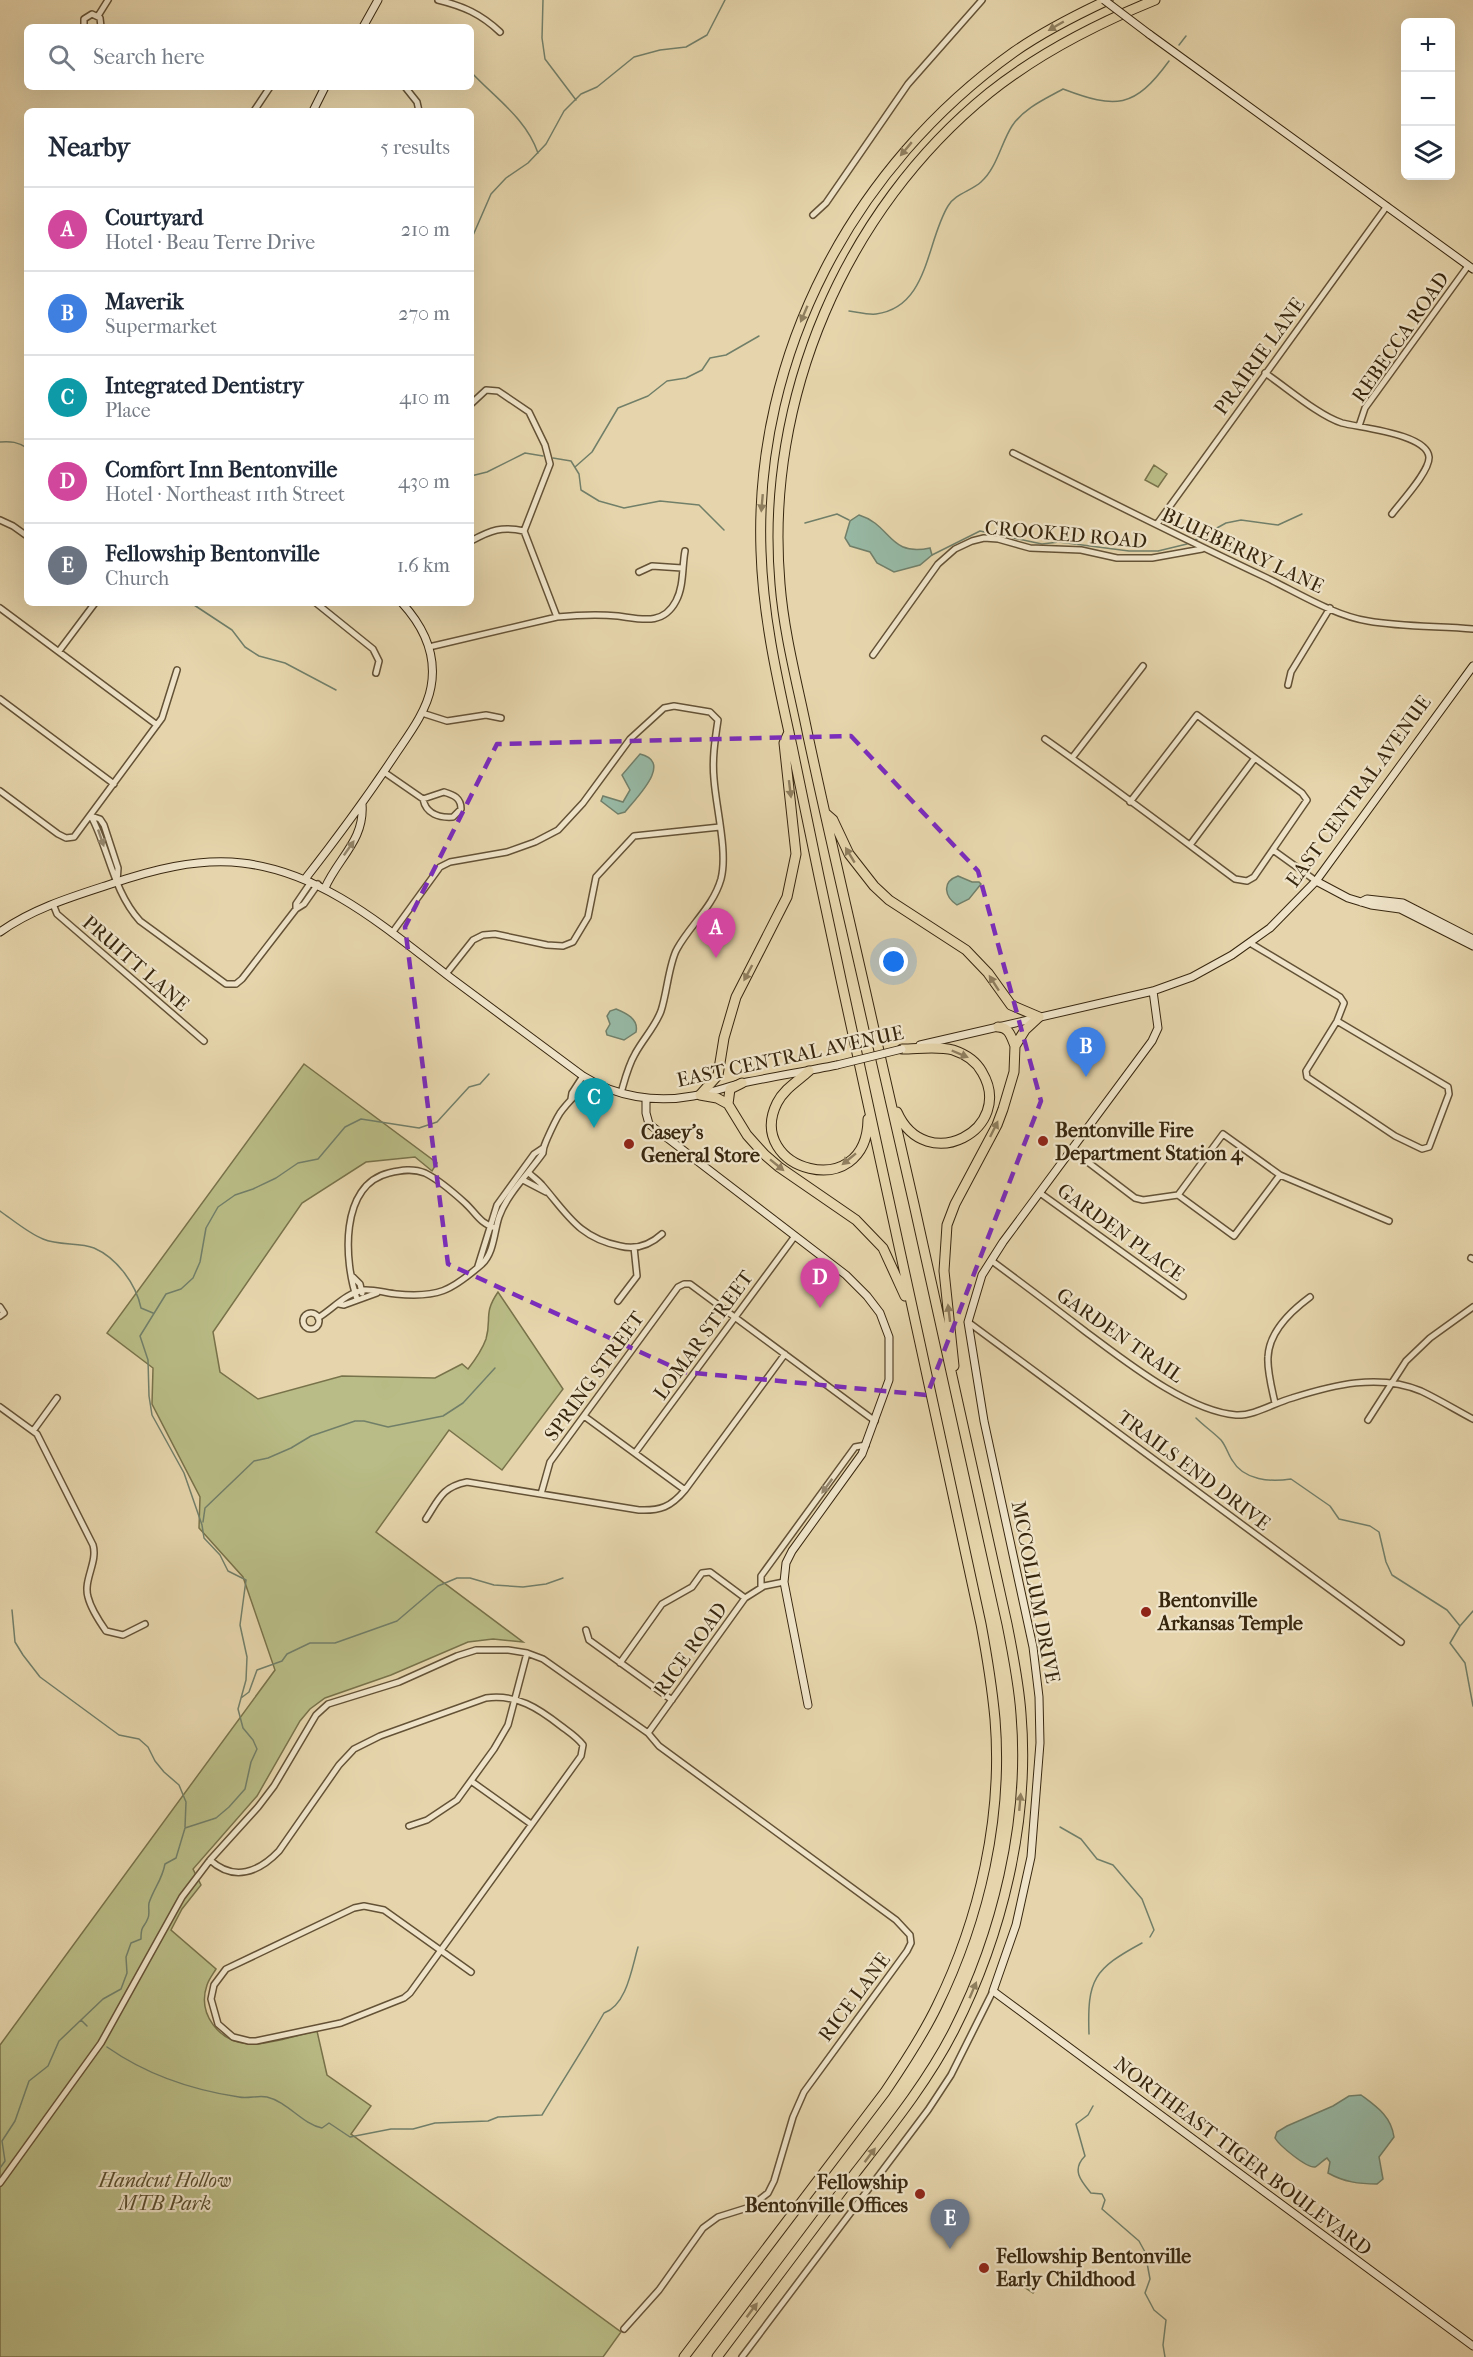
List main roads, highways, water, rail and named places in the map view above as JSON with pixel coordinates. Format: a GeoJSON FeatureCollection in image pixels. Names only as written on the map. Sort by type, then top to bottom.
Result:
{"type":"FeatureCollection","features":[{"type":"Feature","properties":{"kind":"highway"},"geometry":{"type":"LineString","coordinates":[[684,2357],[885,2092],[913,2051],[937,2007],[957,1962],[973,1916],[985,1868],[993,1819],[996,1770],[995,1721],[990,1673],[921,1344],[868,1107],[767,622],[760,528],[766,454],[787,358],[803,313],[848,225],[908,146],[942,111],[1016,50],[1058,24],[1108,0]]}},
{"type":"Feature","properties":{"kind":"highway"},"geometry":{"type":"LineString","coordinates":[[717,2357],[875,2148],[929,2072],[953,2032],[990,1946],[1003,1900],[1019,1808],[1022,1761],[1021,1715],[1007,1624],[824,812],[787,633],[778,560],[778,524],[785,446],[794,402],[815,334],[838,283],[870,226],[909,172],[956,123],[990,92],[1068,40],[1108,19],[1155,0]]}},
{"type":"Feature","properties":{"kind":"highway"},"geometry":{"type":"LineString","coordinates":[[789,732],[784,743],[796,854],[787,897],[772,931],[745,976],[736,997],[724,1038],[718,1075],[700,1095],[717,1098],[728,1104],[747,1135],[765,1155],[855,1220],[883,1248],[896,1272],[921,1344]]}},
{"type":"Feature","properties":{"kind":"highway"},"geometry":{"type":"LineString","coordinates":[[824,812],[833,820],[849,855],[874,886],[889,900],[966,950],[988,973],[1011,1005],[1039,1017],[1025,1030],[1015,1046]]}},
{"type":"Feature","properties":{"kind":"highway"},"geometry":{"type":"LineString","coordinates":[[955,1392],[953,1347],[944,1271],[945,1238],[955,1204],[997,1125],[1014,1072],[1015,1046],[1008,1031],[1004,1027],[998,1027]]}},
{"type":"Feature","properties":{"kind":"highway"},"geometry":{"type":"LineString","coordinates":[[890,1099],[899,1118],[913,1133],[929,1142],[940,1144],[968,1136],[983,1120],[988,1104],[988,1089],[984,1075],[967,1056],[946,1049],[902,1049]]}},
{"type":"Feature","properties":{"kind":"highway"},"geometry":{"type":"LineString","coordinates":[[809,1071],[781,1096],[773,1117],[773,1133],[779,1148],[797,1165],[820,1171],[834,1169],[847,1163],[858,1152],[864,1140],[868,1107]]}},
{"type":"Feature","properties":{"kind":"highway"},"geometry":{"type":"LineString","coordinates":[[728,1104],[730,1089],[742,1083]]}},
{"type":"Feature","properties":{"kind":"waterway"},"geometry":{"type":"LineString","coordinates":[[543,0],[542,38],[545,59],[576,100]]}},
{"type":"Feature","properties":{"kind":"waterway"},"geometry":{"type":"LineString","coordinates":[[474,233],[491,194],[506,178],[528,163],[546,144],[564,111],[581,94],[597,87],[634,57],[660,50],[686,47],[707,35],[725,0]]}},
{"type":"Feature","properties":{"kind":"waterway"},"geometry":{"type":"LineString","coordinates":[[1179,45],[1186,36]]}},
{"type":"Feature","properties":{"kind":"waterway"},"geometry":{"type":"LineString","coordinates":[[849,311],[876,314],[893,309],[907,299],[924,271],[948,206],[955,198],[977,185],[986,176],[995,163],[1012,126],[1029,109],[1063,89],[1097,100],[1111,102],[1123,100],[1145,88],[1169,61]]}},
{"type":"Feature","properties":{"kind":"waterway"},"geometry":{"type":"LineString","coordinates":[[474,75],[518,119],[526,129],[538,153]]}},
{"type":"Feature","properties":{"kind":"waterway"},"geometry":{"type":"LineString","coordinates":[[575,467],[592,452],[618,408],[648,396],[667,381],[686,378],[702,370],[710,358],[726,355],[759,336]]}},
{"type":"Feature","properties":{"kind":"waterway"},"geometry":{"type":"LineString","coordinates":[[0,442],[14,442],[24,446]]}},
{"type":"Feature","properties":{"kind":"waterway"},"geometry":{"type":"LineString","coordinates":[[474,475],[487,472],[525,453],[543,456]]}},
{"type":"Feature","properties":{"kind":"waterway"},"geometry":{"type":"LineString","coordinates":[[553,458],[571,461],[579,474],[581,490],[599,501],[624,508],[660,501],[699,505],[724,530]]}},
{"type":"Feature","properties":{"kind":"waterway"},"geometry":{"type":"LineString","coordinates":[[805,523],[837,514],[849,520]]}},
{"type":"Feature","properties":{"kind":"waterway"},"geometry":{"type":"LineString","coordinates":[[1195,540],[1226,523],[1241,520],[1278,525],[1302,514]]}},
{"type":"Feature","properties":{"kind":"waterway"},"geometry":{"type":"LineString","coordinates":[[932,555],[980,531],[1042,544],[1059,542],[1129,551],[1158,551],[1187,544]]}},
{"type":"Feature","properties":{"kind":"waterway"},"geometry":{"type":"LineString","coordinates":[[196,606],[232,630],[245,647],[259,656],[285,663],[336,690]]}},
{"type":"Feature","properties":{"kind":"waterway"},"geometry":{"type":"LineString","coordinates":[[0,2168],[5,2161],[2,2141],[15,2121],[29,2081],[48,2066],[59,2041],[103,1999],[121,1989],[127,1973],[126,1957],[131,1943],[141,1939],[142,1929],[149,1916],[151,1898],[165,1864],[176,1858],[185,1828],[216,1818],[229,1807],[245,1789],[251,1762],[257,1749],[243,1728],[238,1709],[246,1680],[247,1657],[240,1625],[246,1580],[228,1571],[220,1555],[204,1538],[202,1525],[184,1473],[152,1415],[148,1360],[140,1336],[166,1294],[181,1289],[193,1278],[200,1262],[206,1228],[218,1207],[235,1195],[276,1178],[298,1163],[318,1159],[345,1127],[361,1119],[419,1128],[437,1122],[469,1087],[480,1084],[489,1074]]}},
{"type":"Feature","properties":{"kind":"waterway"},"geometry":{"type":"LineString","coordinates":[[0,1211],[43,1239],[56,1243],[88,1246],[102,1252],[118,1265],[130,1281],[141,1308],[153,1313]]}},
{"type":"Feature","properties":{"kind":"waterway"},"geometry":{"type":"LineString","coordinates":[[203,1522],[205,1508],[254,1461],[268,1458],[311,1436],[355,1421],[388,1427],[443,1416],[463,1403],[495,1368]]}},
{"type":"Feature","properties":{"kind":"waterway"},"geometry":{"type":"LineString","coordinates":[[1196,1418],[1221,1440],[1232,1460],[1243,1472],[1267,1480],[1291,1479],[1330,1506],[1339,1519],[1370,1526],[1379,1532],[1386,1562],[1392,1575],[1447,1610],[1460,1626]]}},
{"type":"Feature","properties":{"kind":"waterway"},"geometry":{"type":"LineString","coordinates":[[241,1698],[249,1692],[257,1670],[282,1661],[287,1654],[310,1643],[335,1643],[397,1621],[438,1586],[457,1578],[470,1578],[494,1585],[523,1587],[546,1584],[563,1578]]}},
{"type":"Feature","properties":{"kind":"waterway"},"geometry":{"type":"LineString","coordinates":[[12,1610],[15,1642],[40,1677],[119,1735],[139,1739],[148,1747],[164,1772],[179,1785],[186,1802],[185,1827]]}},
{"type":"Feature","properties":{"kind":"waterway"},"geometry":{"type":"LineString","coordinates":[[1473,1611],[1460,1626],[1450,1643],[1465,1663],[1473,1706]]}},
{"type":"Feature","properties":{"kind":"waterway"},"geometry":{"type":"LineString","coordinates":[[1060,1827],[1081,1839],[1097,1859],[1113,1865],[1142,1899],[1154,1930],[1150,1937]]}},
{"type":"Feature","properties":{"kind":"waterway"},"geometry":{"type":"LineString","coordinates":[[1089,2034],[1090,2000],[1097,1978],[1113,1960],[1142,1943]]}},
{"type":"Feature","properties":{"kind":"waterway"},"geometry":{"type":"LineString","coordinates":[[107,2047],[138,2066],[170,2080],[239,2097],[267,2097],[282,2103],[315,2126],[322,2128],[329,2123],[350,2137],[391,2129],[413,2129],[435,2123],[488,2121],[498,2117],[542,2115],[604,2013],[612,2009],[623,1994],[631,1975],[638,1947]]}},
{"type":"Feature","properties":{"kind":"waterway"},"geometry":{"type":"LineString","coordinates":[[81,2020],[87,2026]]}},
{"type":"Feature","properties":{"kind":"waterway"},"geometry":{"type":"LineString","coordinates":[[1093,2106],[1088,2115],[1076,2124],[1085,2156],[1079,2166],[1079,2175],[1091,2193],[1102,2194],[1105,2200],[1102,2209],[1139,2241],[1145,2252],[1150,2279],[1145,2293],[1154,2310],[1166,2320],[1163,2345],[1165,2357]]}},
{"type":"Feature","properties":{"kind":"place","name":"Courtyard"},"geometry":{"type":"Point","coordinates":[716,958]}},
{"type":"Feature","properties":{"kind":"place","name":"Maverik"},"geometry":{"type":"Point","coordinates":[1086,1077]}},
{"type":"Feature","properties":{"kind":"place","name":"Integrated Dentistry"},"geometry":{"type":"Point","coordinates":[594,1128]}},
{"type":"Feature","properties":{"kind":"place","name":"Bentonville Fire Department Station 4"},"geometry":{"type":"Point","coordinates":[1043,1141]}},
{"type":"Feature","properties":{"kind":"place","name":"Casey's General Store"},"geometry":{"type":"Point","coordinates":[629,1144]}},
{"type":"Feature","properties":{"kind":"place","name":"Comfort Inn Bentonville"},"geometry":{"type":"Point","coordinates":[820,1308]}},
{"type":"Feature","properties":{"kind":"place","name":"Bentonville Arkansas Temple"},"geometry":{"type":"Point","coordinates":[1146,1612]}},
{"type":"Feature","properties":{"kind":"place","name":"Fellowship Bentonville Offices"},"geometry":{"type":"Point","coordinates":[920,2194]}},
{"type":"Feature","properties":{"kind":"place","name":"Fellowship Bentonville"},"geometry":{"type":"Point","coordinates":[950,2249]}},
{"type":"Feature","properties":{"kind":"place","name":"Fellowship Bentonville Early Childhood"},"geometry":{"type":"Point","coordinates":[984,2268]}},
{"type":"Feature","properties":{"kind":"park label","name":"Handcut Hollow MTB Park"},"geometry":{"type":"Point","coordinates":[165,2192]}}]}
